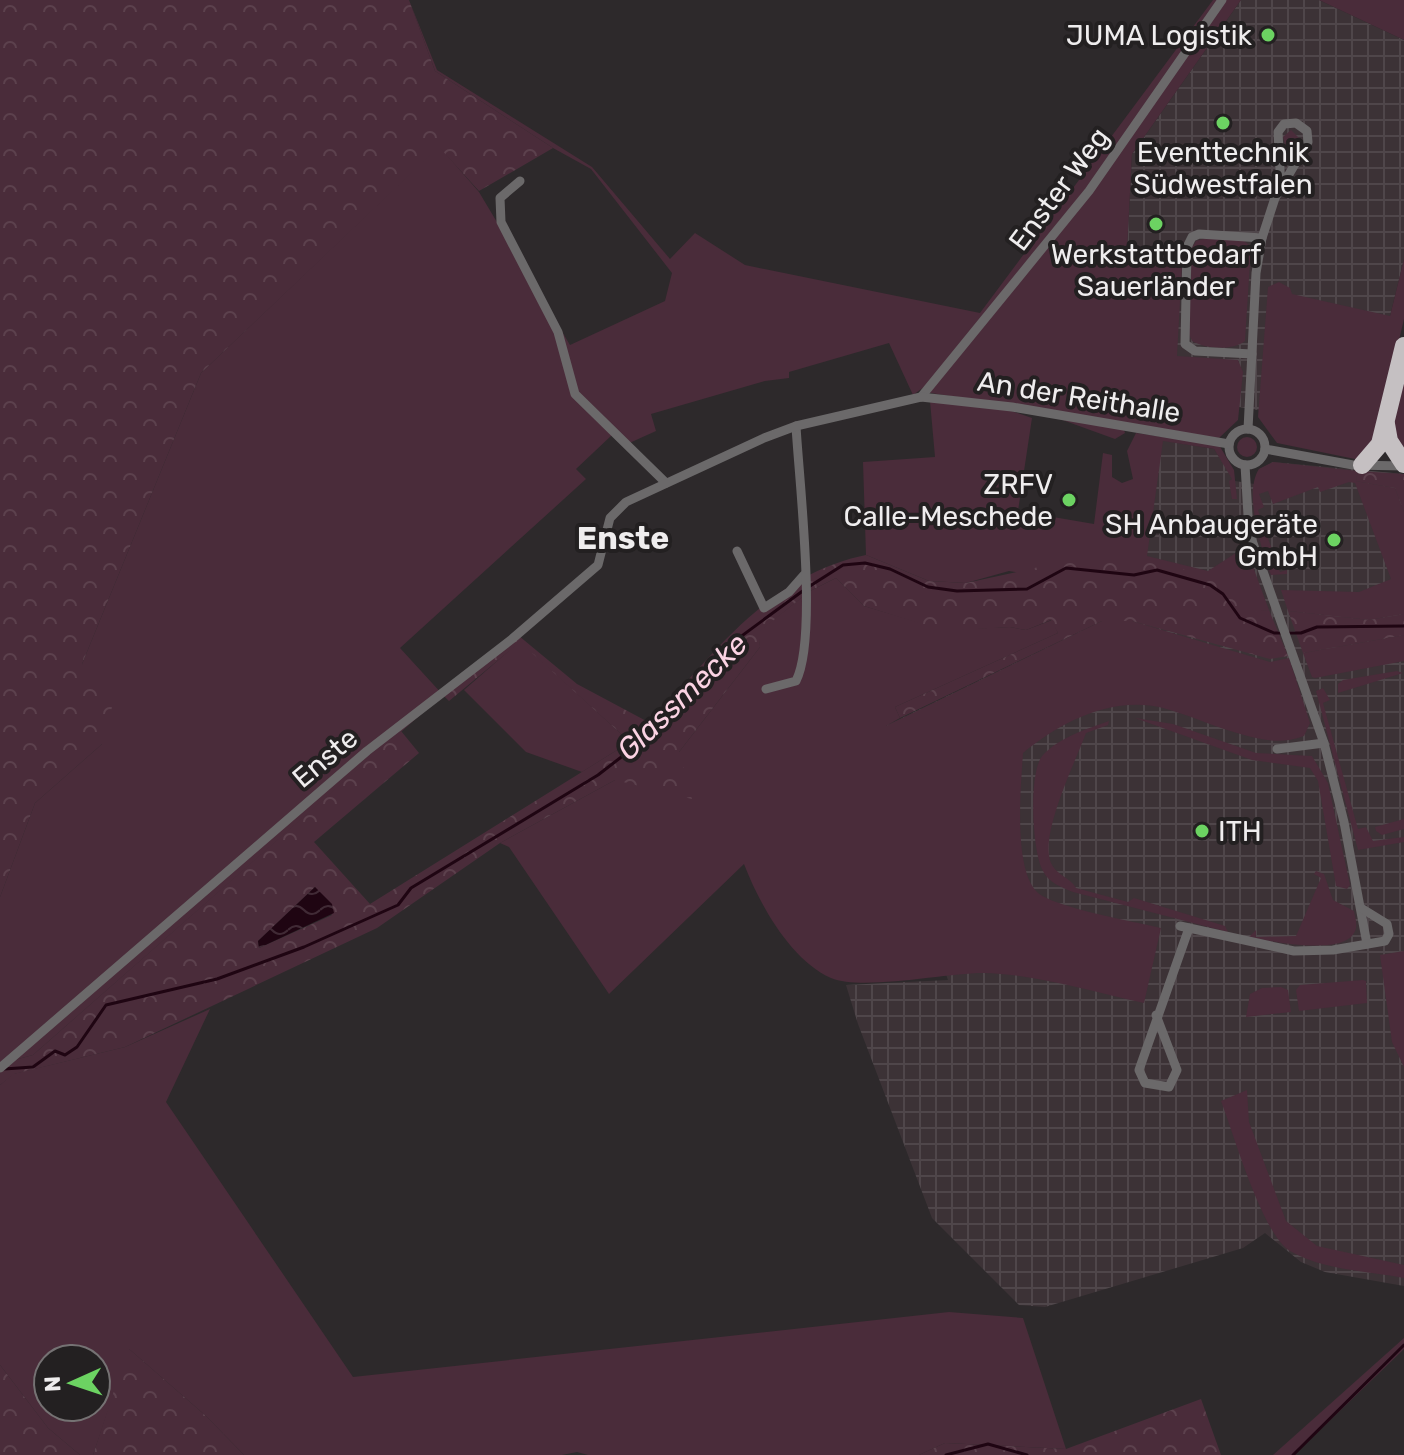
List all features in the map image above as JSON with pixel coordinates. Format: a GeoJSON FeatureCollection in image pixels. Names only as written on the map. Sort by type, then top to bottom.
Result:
{"type":"FeatureCollection","features":[{"type":"Feature","properties":{"kind":"highway"},"geometry":{"type":"LineString","coordinates":[[1362,465],[1377,450],[1404,346]]}},
{"type":"Feature","properties":{"kind":"highway"},"geometry":{"type":"LineString","coordinates":[[1385,422],[1389,441],[1404,465]]}},
{"type":"Feature","properties":{"kind":"street","name":"Enster Weg"},"geometry":{"type":"LineString","coordinates":[[921,397],[1089,191],[1222,0]]}},
{"type":"Feature","properties":{"kind":"street"},"geometry":{"type":"LineString","coordinates":[[1248,429],[1262,238],[1281,188],[1308,142],[1307,131],[1296,123],[1284,124],[1278,132],[1281,188]]}},
{"type":"Feature","properties":{"kind":"street"},"geometry":{"type":"LineString","coordinates":[[520,181],[500,198],[501,222],[558,332],[570,385],[595,416],[666,483]]}},
{"type":"Feature","properties":{"kind":"street"},"geometry":{"type":"LineString","coordinates":[[1252,354],[1195,351],[1185,344],[1187,247],[1190,240],[1199,234],[1262,238]]}},
{"type":"Feature","properties":{"kind":"street","name":"Enste"},"geometry":{"type":"LineString","coordinates":[[0,1068],[367,751],[512,639],[598,565],[605,531],[616,509],[739,447],[796,426],[921,397]]}},
{"type":"Feature","properties":{"kind":"street","name":"An der Reithalle"},"geometry":{"type":"LineString","coordinates":[[921,397],[1012,407],[1229,444]]}},
{"type":"Feature","properties":{"kind":"street"},"geometry":{"type":"LineString","coordinates":[[766,689],[792,683],[800,672],[806,599],[796,426]]}},
{"type":"Feature","properties":{"kind":"street"},"geometry":{"type":"LineString","coordinates":[[1248,429],[1262,437],[1265,449],[1259,460],[1245,465],[1232,457],[1229,444],[1237,432],[1248,429]]}},
{"type":"Feature","properties":{"kind":"street"},"geometry":{"type":"LineString","coordinates":[[1265,449],[1362,465],[1404,465]]}},
{"type":"Feature","properties":{"kind":"street"},"geometry":{"type":"LineString","coordinates":[[1245,465],[1249,532],[1324,743],[1344,822],[1367,944]]}},
{"type":"Feature","properties":{"kind":"street"},"geometry":{"type":"LineString","coordinates":[[737,551],[764,608],[804,579]]}},
{"type":"Feature","properties":{"kind":"street"},"geometry":{"type":"LineString","coordinates":[[1277,749],[1324,743]]}},
{"type":"Feature","properties":{"kind":"street"},"geometry":{"type":"LineString","coordinates":[[1156,1015],[1177,1070],[1169,1087],[1145,1083],[1139,1070],[1156,1015],[1185,927],[1286,950],[1312,952],[1385,941],[1389,928],[1361,908]]}},
{"type":"Feature","properties":{"kind":"shaded area"},"geometry":{"type":"Polygon","coordinates":[[[1241,0],[1319,0],[1404,40],[1404,259],[1390,316],[1264,411],[1239,407],[1206,435],[1127,250],[1132,154],[1241,0]]]}},
{"type":"Feature","properties":{"kind":"shaded area"},"geometry":{"type":"Polygon","coordinates":[[[1154,439],[1214,449],[1235,481],[1254,484],[1259,469],[1273,462],[1404,474],[1404,1286],[1325,1272],[1301,1262],[1265,1233],[1243,1248],[1045,1307],[1019,1305],[932,1218],[846,985],[948,980],[886,795],[877,730],[1102,621],[1132,620],[1154,439]]]}},
{"type":"Feature","properties":{"kind":"green space"},"geometry":{"type":"Polygon","coordinates":[[[0,0],[409,0],[435,71],[553,148],[479,191],[439,147],[201,373],[82,664],[115,696],[102,744],[35,803],[0,897],[0,0]]]}},
{"type":"Feature","properties":{"kind":"green space"},"geometry":{"type":"Polygon","coordinates":[[[409,0],[437,70],[592,167],[670,259],[695,233],[745,265],[980,313],[1213,0],[1241,0],[1132,154],[1127,250],[1131,261],[1182,265],[1177,356],[1238,360],[1243,372],[1238,420],[1219,438],[931,393],[924,387],[913,395],[889,343],[789,372],[789,378],[765,381],[651,414],[656,431],[625,445],[612,435],[576,469],[586,479],[400,648],[443,695],[33,1055],[0,1064],[0,897],[35,803],[102,744],[82,664],[201,373],[439,146],[479,192],[570,345],[665,301],[672,273],[591,169],[553,148],[435,71],[409,0]]]}},
{"type":"Feature","properties":{"kind":"green space"},"geometry":{"type":"Polygon","coordinates":[[[1319,0],[1404,0],[1404,40],[1319,0]]]}},
{"type":"Feature","properties":{"kind":"green space"},"geometry":{"type":"Polygon","coordinates":[[[1291,130],[1300,139],[1289,157],[1283,137],[1291,130]]]}},
{"type":"Feature","properties":{"kind":"green space"},"geometry":{"type":"Polygon","coordinates":[[[1211,237],[1242,239],[1251,247],[1245,341],[1219,348],[1192,341],[1189,334],[1192,248],[1196,241],[1211,237]]]}},
{"type":"Feature","properties":{"kind":"green space"},"geometry":{"type":"Polygon","coordinates":[[[1404,259],[1404,319],[1375,442],[1362,458],[1355,459],[1277,443],[1258,417],[1268,287],[1279,282],[1290,288],[1292,294],[1390,316],[1404,259]]]}},
{"type":"Feature","properties":{"kind":"green space"},"geometry":{"type":"Polygon","coordinates":[[[1404,365],[1404,451],[1392,434],[1404,365]]]}},
{"type":"Feature","properties":{"kind":"green space"},"geometry":{"type":"Polygon","coordinates":[[[930,401],[1003,408],[1032,418],[1018,511],[1094,524],[1103,453],[1112,455],[1112,477],[1122,483],[1133,479],[1127,451],[1136,433],[1219,445],[1234,470],[1237,499],[1232,499],[1229,481],[1232,479],[1214,449],[1163,441],[1147,556],[1208,571],[1239,551],[1239,538],[1242,537],[1269,610],[1247,613],[1009,571],[966,583],[929,581],[866,555],[863,462],[935,457],[930,401]]]}},
{"type":"Feature","properties":{"kind":"green space"},"geometry":{"type":"Polygon","coordinates":[[[1057,418],[1124,430],[1125,433],[1115,439],[1057,418]]]}},
{"type":"Feature","properties":{"kind":"green space"},"geometry":{"type":"Polygon","coordinates":[[[1247,437],[1254,440],[1257,447],[1254,454],[1247,457],[1240,454],[1237,447],[1240,440],[1247,437]]]}},
{"type":"Feature","properties":{"kind":"green space"},"geometry":{"type":"Polygon","coordinates":[[[1273,462],[1358,471],[1356,481],[1395,488],[1404,512],[1404,614],[1369,620],[1288,611],[1281,590],[1359,592],[1391,579],[1355,483],[1349,482],[1320,492],[1318,487],[1273,504],[1268,491],[1259,494],[1264,507],[1258,510],[1280,572],[1287,570],[1287,574],[1271,575],[1256,522],[1253,492],[1259,469],[1273,462]]]}},
{"type":"Feature","properties":{"kind":"green space"},"geometry":{"type":"Polygon","coordinates":[[[1358,471],[1404,474],[1404,512],[1395,488],[1356,481],[1358,471]]]}},
{"type":"Feature","properties":{"kind":"green space"},"geometry":{"type":"Polygon","coordinates":[[[866,555],[929,581],[966,583],[1062,562],[1138,560],[1232,580],[1247,612],[1269,610],[1288,656],[1270,659],[1132,621],[1102,621],[900,718],[895,707],[1058,633],[1051,620],[1026,630],[1010,627],[944,631],[864,606],[836,578],[810,591],[759,632],[760,647],[679,752],[692,799],[615,780],[500,843],[377,928],[125,1047],[14,1074],[0,1085],[0,1064],[33,1055],[401,731],[419,753],[314,842],[370,904],[630,742],[520,642],[449,701],[443,695],[519,636],[577,684],[650,723],[745,621],[800,580],[831,565],[866,555]],[[315,887],[258,941],[259,948],[332,915],[315,887]]]}},
{"type":"Feature","properties":{"kind":"green space"},"geometry":{"type":"Polygon","coordinates":[[[836,578],[864,606],[944,630],[1010,627],[1026,630],[1052,620],[1058,633],[895,707],[900,718],[886,726],[1102,621],[1132,621],[1270,662],[1289,658],[1310,723],[1304,736],[1281,741],[1260,739],[1163,708],[1125,705],[1106,708],[1070,722],[1023,753],[1020,826],[1024,865],[1029,880],[1037,892],[1059,903],[1161,928],[1144,1003],[1003,974],[863,983],[831,978],[816,970],[789,944],[758,896],[744,864],[609,994],[509,847],[500,843],[615,780],[679,752],[760,647],[758,632],[810,591],[836,578]]]}},
{"type":"Feature","properties":{"kind":"green space"},"geometry":{"type":"Polygon","coordinates":[[[1288,611],[1369,620],[1404,614],[1404,635],[1303,653],[1288,611]]]}},
{"type":"Feature","properties":{"kind":"green space"},"geometry":{"type":"Polygon","coordinates":[[[1404,635],[1404,661],[1315,678],[1303,653],[1404,635]]]}},
{"type":"Feature","properties":{"kind":"green space"},"geometry":{"type":"Polygon","coordinates":[[[520,641],[630,742],[582,772],[526,752],[464,690],[520,641]]]}},
{"type":"Feature","properties":{"kind":"green space"},"geometry":{"type":"Polygon","coordinates":[[[1397,671],[1403,673],[1338,693],[1338,684],[1343,680],[1397,671]]]}},
{"type":"Feature","properties":{"kind":"green space"},"geometry":{"type":"Polygon","coordinates":[[[1323,688],[1330,700],[1323,703],[1358,829],[1366,827],[1373,841],[1404,837],[1404,842],[1358,850],[1316,691],[1323,688]]]}},
{"type":"Feature","properties":{"kind":"green space"},"geometry":{"type":"Polygon","coordinates":[[[1135,718],[1173,724],[1256,753],[1312,756],[1328,783],[1350,885],[1347,889],[1336,886],[1318,781],[1310,768],[1252,760],[1135,718]]]}},
{"type":"Feature","properties":{"kind":"green space"},"geometry":{"type":"Polygon","coordinates":[[[1109,721],[1108,725],[1086,733],[1054,817],[1050,835],[1051,863],[1076,888],[1128,902],[1134,898],[1225,926],[1228,932],[1073,892],[1052,882],[1043,871],[1036,847],[1033,812],[1038,764],[1057,743],[1109,721]]]}},
{"type":"Feature","properties":{"kind":"green space"},"geometry":{"type":"Polygon","coordinates":[[[1404,819],[1404,829],[1382,835],[1376,831],[1375,827],[1404,819]]]}},
{"type":"Feature","properties":{"kind":"green space"},"geometry":{"type":"Polygon","coordinates":[[[1316,871],[1324,874],[1333,900],[1354,911],[1356,929],[1348,939],[1323,945],[1306,945],[1249,937],[1256,930],[1256,937],[1296,936],[1321,878],[1314,874],[1316,871]]]}},
{"type":"Feature","properties":{"kind":"green space"},"geometry":{"type":"Polygon","coordinates":[[[1404,951],[1404,1067],[1392,1042],[1380,955],[1404,951]]]}},
{"type":"Feature","properties":{"kind":"green space"},"geometry":{"type":"Polygon","coordinates":[[[1366,981],[1367,1003],[1299,1011],[1296,990],[1300,985],[1366,981]]]}},
{"type":"Feature","properties":{"kind":"green space"},"geometry":{"type":"Polygon","coordinates":[[[1281,987],[1288,990],[1291,1012],[1246,1017],[1250,994],[1262,988],[1281,987]]]}},
{"type":"Feature","properties":{"kind":"green space"},"geometry":{"type":"Polygon","coordinates":[[[210,1009],[166,1102],[353,1377],[949,1312],[1023,1318],[1066,1449],[945,1443],[919,1455],[588,1455],[577,1452],[562,1455],[244,1455],[206,1416],[129,1349],[112,1399],[112,1343],[32,1343],[32,1407],[0,1365],[0,1085],[13,1074],[125,1047],[210,1009]]]}},
{"type":"Feature","properties":{"kind":"green space"},"geometry":{"type":"Polygon","coordinates":[[[1247,1090],[1249,1122],[1286,1221],[1317,1246],[1404,1265],[1404,1278],[1316,1262],[1290,1251],[1280,1241],[1259,1205],[1221,1101],[1247,1090]]]}},
{"type":"Feature","properties":{"kind":"green space"},"geometry":{"type":"Polygon","coordinates":[[[1404,1338],[1404,1349],[1294,1455],[1273,1455],[1404,1338]]]}},
{"type":"Feature","properties":{"kind":"green space"},"geometry":{"type":"Polygon","coordinates":[[[128,1348],[206,1416],[244,1455],[93,1455],[103,1423],[112,1423],[112,1397],[128,1348]]]}},
{"type":"Feature","properties":{"kind":"green space"},"geometry":{"type":"Polygon","coordinates":[[[0,1365],[32,1407],[32,1423],[44,1423],[80,1455],[0,1455],[0,1365]]]}},
{"type":"Feature","properties":{"kind":"green space"},"geometry":{"type":"Polygon","coordinates":[[[1201,1399],[1221,1455],[919,1455],[945,1443],[1066,1449],[1201,1399]]]}},
{"type":"Feature","properties":{"kind":"green space"},"geometry":{"type":"Polygon","coordinates":[[[44,1423],[104,1423],[93,1455],[80,1455],[44,1423]]]}},
{"type":"Feature","properties":{"kind":"water"},"geometry":{"type":"Polygon","coordinates":[[[315,887],[332,904],[334,913],[259,948],[258,941],[315,887]]]}},
{"type":"Feature","properties":{"kind":"waterway","name":"Glassmecke"},"geometry":{"type":"LineString","coordinates":[[810,586],[843,565],[865,563],[890,569],[928,587],[957,591],[1027,589],[1066,568],[1134,575],[1157,570],[1210,585],[1223,594],[1240,618],[1274,633],[1301,633],[1317,627],[1404,626]]}},
{"type":"Feature","properties":{"kind":"waterway","name":"Glassmecke"},"geometry":{"type":"LineString","coordinates":[[4,1069],[33,1067],[55,1051],[65,1055],[77,1047],[106,1005],[217,979],[304,947],[398,905],[411,888],[598,775],[642,741],[714,667],[724,649],[804,590]]}},
{"type":"Feature","properties":{"kind":"waterway"},"geometry":{"type":"LineString","coordinates":[[1293,1455],[1404,1345]]}},
{"type":"Feature","properties":{"kind":"waterway"},"geometry":{"type":"LineString","coordinates":[[946,1455],[988,1444],[1027,1455]]}},
{"type":"Feature","properties":{"kind":"place","name":"JUMA Logistik"},"geometry":{"type":"Point","coordinates":[1268,35]}},
{"type":"Feature","properties":{"kind":"place","name":"Eventtechnik Südwestfalen"},"geometry":{"type":"Point","coordinates":[1223,123]}},
{"type":"Feature","properties":{"kind":"place","name":"Werkstattbedarf Sauerländer"},"geometry":{"type":"Point","coordinates":[1156,224]}},
{"type":"Feature","properties":{"kind":"place","name":"ZRFV Calle-Meschede"},"geometry":{"type":"Point","coordinates":[1069,500]}},
{"type":"Feature","properties":{"kind":"place","name":"SH Anbaugeräte GmbH"},"geometry":{"type":"Point","coordinates":[1334,540]}},
{"type":"Feature","properties":{"kind":"place","name":"ITH"},"geometry":{"type":"Point","coordinates":[1202,831]}},
{"type":"Feature","properties":{"kind":"district","name":"Enste"},"geometry":{"type":"Point","coordinates":[623,538]}}]}
